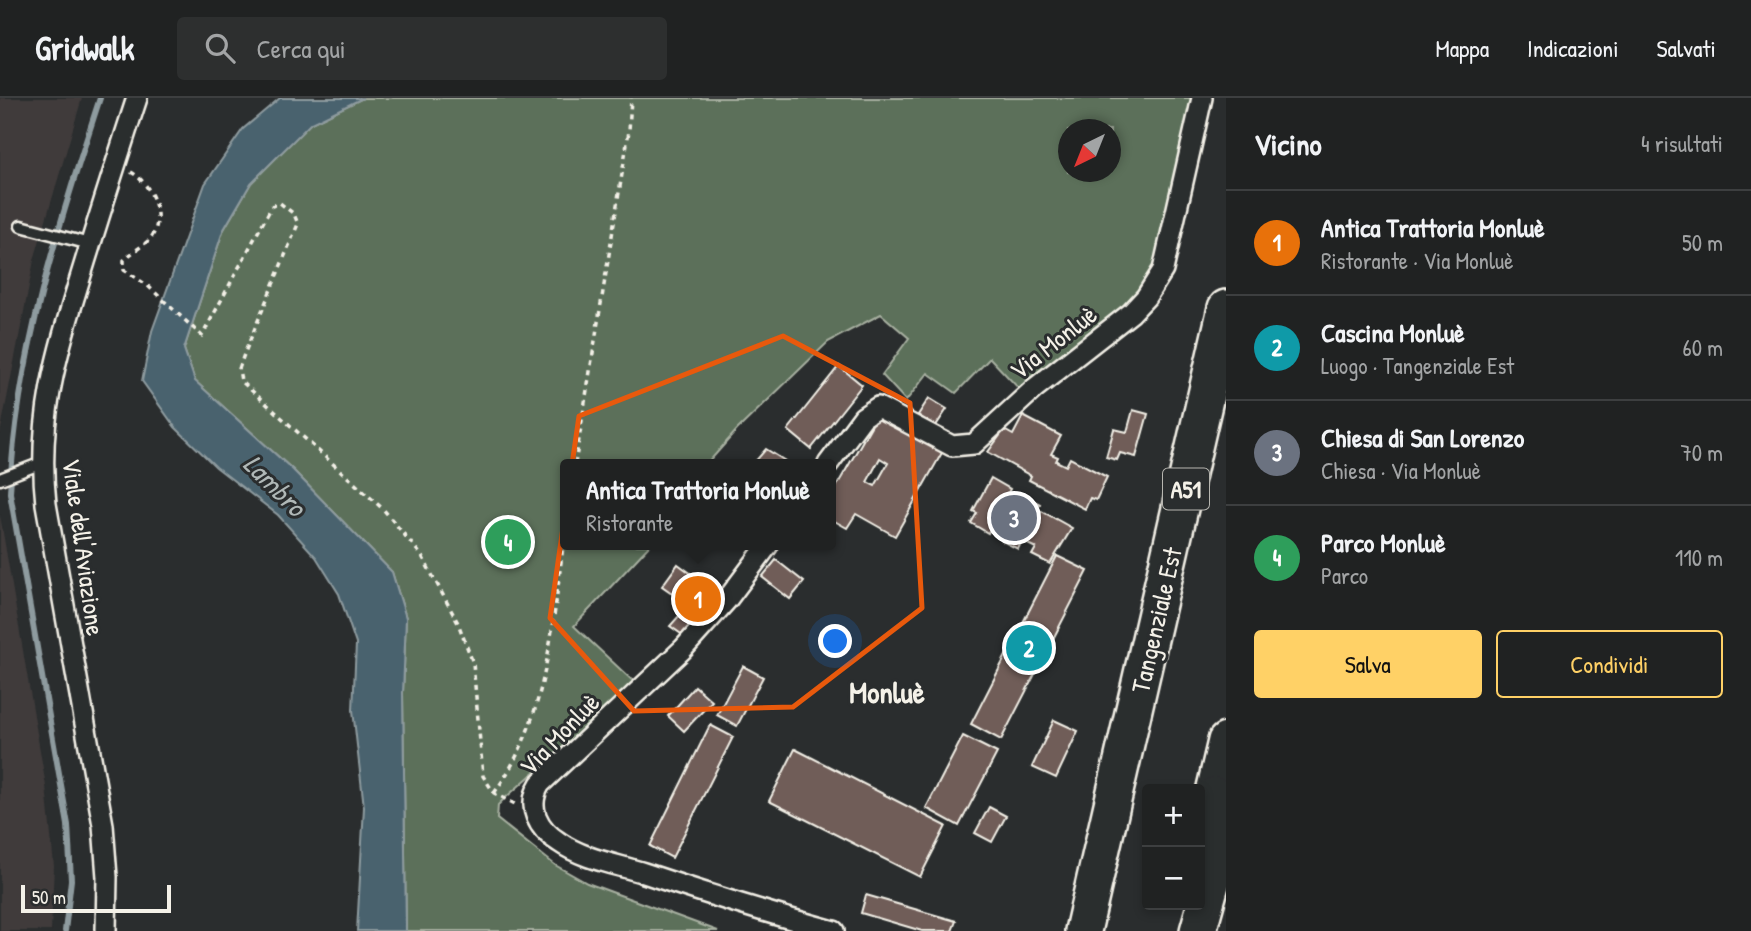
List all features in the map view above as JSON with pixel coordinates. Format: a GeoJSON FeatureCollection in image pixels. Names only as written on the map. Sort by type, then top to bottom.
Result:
{"type":"FeatureCollection","features":[{"type":"Feature","properties":{"kind":"highway","name":"Tangenziale Est"},"geometry":{"type":"LineString","coordinates":[[1083,931],[1226,308]]}},
{"type":"Feature","properties":{"kind":"highway"},"geometry":{"type":"LineString","coordinates":[[1060,931],[1105,763],[1145,669]]}},
{"type":"Feature","properties":{"kind":"highway"},"geometry":{"type":"LineString","coordinates":[[1200,847],[1226,741]]}},
{"type":"Feature","properties":{"kind":"highway"},"geometry":{"type":"LineString","coordinates":[[1198,931],[1215,870],[1214,795]]}},
{"type":"Feature","properties":{"kind":"highway"},"geometry":{"type":"LineString","coordinates":[[1177,931],[1183,910]]}},
{"type":"Feature","properties":{"kind":"street","name":"Viale dell'Aviazione"},"geometry":{"type":"LineString","coordinates":[[106,931],[107,877],[103,825],[46,504],[42,463],[47,396],[90,244],[137,98]]}},
{"type":"Feature","properties":{"kind":"street","name":"Via Monluè"},"geometry":{"type":"LineString","coordinates":[[832,459],[863,417],[878,407],[952,446],[974,444],[1035,388],[1131,313],[1156,284],[1167,260],[1202,98]]}},
{"type":"Feature","properties":{"kind":"street","name":"Via Monluè"},"geometry":{"type":"LineString","coordinates":[[764,550],[726,601],[683,649],[540,784],[533,804],[535,816],[543,828],[574,851],[768,914],[834,931]]}},
{"type":"Feature","properties":{"kind":"lane"},"geometry":{"type":"LineString","coordinates":[[21,226],[90,244]]}},
{"type":"Feature","properties":{"kind":"lane"},"geometry":{"type":"LineString","coordinates":[[3,478],[42,463]]}},
{"type":"Feature","properties":{"kind":"path"},"geometry":{"type":"LineString","coordinates":[[576,459],[629,131],[631,98]]}},
{"type":"Feature","properties":{"kind":"path"},"geometry":{"type":"LineString","coordinates":[[115,164],[144,179],[153,197],[157,222],[150,238],[124,260],[124,270],[148,286],[202,336],[272,206],[280,203],[294,214],[298,223],[243,357],[241,381],[383,509],[422,556],[468,646],[477,690],[482,776],[494,793],[514,804],[533,804]]}},
{"type":"Feature","properties":{"kind":"path"},"geometry":{"type":"LineString","coordinates":[[494,793],[527,738],[542,681],[562,550]]}},
{"type":"Feature","properties":{"kind":"highlighted area"},"geometry":{"type":"Polygon","coordinates":[[[783,336],[910,403],[922,608],[793,707],[634,711],[550,618],[579,416],[783,336]]]}},
{"type":"Feature","properties":{"kind":"shaded area"},"geometry":{"type":"Polygon","coordinates":[[[0,98],[82,98],[34,260],[0,434],[0,98]]]}},
{"type":"Feature","properties":{"kind":"shaded area"},"geometry":{"type":"Polygon","coordinates":[[[0,515],[46,786],[54,866],[51,931],[0,931],[0,515]]]}},
{"type":"Feature","properties":{"kind":"green space"},"geometry":{"type":"Polygon","coordinates":[[[363,98],[1193,98],[1169,221],[1155,268],[1146,284],[1122,311],[1021,391],[990,358],[956,393],[928,373],[906,401],[882,375],[909,338],[881,314],[828,342],[737,430],[711,459],[560,459],[560,550],[645,550],[574,626],[635,683],[503,800],[498,805],[497,819],[555,865],[587,883],[718,931],[406,931],[403,693],[406,618],[392,572],[293,470],[195,381],[184,349],[223,231],[251,183],[311,123],[363,98]]]}},
{"type":"Feature","properties":{"kind":"water","name":"Lambro"},"geometry":{"type":"Polygon","coordinates":[[[280,98],[363,98],[311,123],[251,183],[223,231],[184,349],[195,381],[293,470],[392,572],[406,618],[403,693],[406,931],[357,931],[364,807],[353,710],[356,644],[339,594],[316,557],[278,515],[216,467],[175,427],[142,381],[152,331],[205,184],[243,129],[280,98]]]}},
{"type":"Feature","properties":{"kind":"building"},"geometry":{"type":"Polygon","coordinates":[[[839,366],[862,385],[811,449],[788,430],[839,366]]]}},
{"type":"Feature","properties":{"kind":"building"},"geometry":{"type":"Polygon","coordinates":[[[929,398],[947,409],[935,427],[918,415],[929,398]]]}},
{"type":"Feature","properties":{"kind":"building"},"geometry":{"type":"Polygon","coordinates":[[[1133,410],[1148,414],[1136,457],[1120,453],[1117,460],[1106,457],[1114,429],[1127,432],[1133,410]]]}},
{"type":"Feature","properties":{"kind":"building"},"geometry":{"type":"Polygon","coordinates":[[[878,414],[943,451],[895,536],[856,514],[847,528],[836,522],[836,487],[878,414]],[[880,458],[867,482],[875,486],[888,463],[880,458]]]}},
{"type":"Feature","properties":{"kind":"building"},"geometry":{"type":"Polygon","coordinates":[[[1023,416],[1061,436],[1051,454],[1058,457],[1056,461],[1066,466],[1070,458],[1107,477],[1096,500],[1090,498],[1085,509],[1029,480],[1031,476],[988,452],[1004,430],[1013,435],[1023,416]]]}},
{"type":"Feature","properties":{"kind":"building"},"geometry":{"type":"Polygon","coordinates":[[[766,449],[782,459],[757,459],[766,449]]]}},
{"type":"Feature","properties":{"kind":"building"},"geometry":{"type":"Polygon","coordinates":[[[991,478],[1010,489],[1008,493],[1024,502],[1027,497],[1040,504],[1038,509],[1072,528],[1050,564],[1032,555],[1036,548],[1022,541],[1018,549],[1002,541],[1006,533],[992,525],[988,533],[971,523],[977,513],[973,511],[991,478]]]}},
{"type":"Feature","properties":{"kind":"building"},"geometry":{"type":"Polygon","coordinates":[[[1057,556],[1088,571],[1001,740],[971,724],[1057,556]]]}},
{"type":"Feature","properties":{"kind":"building"},"geometry":{"type":"Polygon","coordinates":[[[776,560],[804,582],[790,599],[762,577],[776,560]]]}},
{"type":"Feature","properties":{"kind":"building"},"geometry":{"type":"Polygon","coordinates":[[[678,564],[719,594],[684,636],[670,626],[689,605],[662,586],[678,564]]]}},
{"type":"Feature","properties":{"kind":"building"},"geometry":{"type":"Polygon","coordinates":[[[743,666],[763,677],[737,726],[717,715],[743,666]]]}},
{"type":"Feature","properties":{"kind":"building"},"geometry":{"type":"Polygon","coordinates":[[[695,686],[712,701],[684,731],[668,716],[695,686]]]}},
{"type":"Feature","properties":{"kind":"building"},"geometry":{"type":"Polygon","coordinates":[[[1054,720],[1078,731],[1056,778],[1032,767],[1054,720]]]}},
{"type":"Feature","properties":{"kind":"building"},"geometry":{"type":"Polygon","coordinates":[[[710,725],[733,737],[672,858],[650,846],[710,725]]]}},
{"type":"Feature","properties":{"kind":"building"},"geometry":{"type":"Polygon","coordinates":[[[963,736],[997,753],[959,826],[926,808],[963,736]]]}},
{"type":"Feature","properties":{"kind":"building"},"geometry":{"type":"Polygon","coordinates":[[[795,749],[946,826],[920,877],[769,801],[795,749]]]}},
{"type":"Feature","properties":{"kind":"building"},"geometry":{"type":"Polygon","coordinates":[[[989,807],[1006,816],[992,842],[975,833],[989,807]]]}},
{"type":"Feature","properties":{"kind":"building"},"geometry":{"type":"Polygon","coordinates":[[[866,895],[956,921],[952,931],[922,931],[861,913],[866,895]]]}},
{"type":"Feature","properties":{"kind":"waterway"},"geometry":{"type":"LineString","coordinates":[[65,931],[71,880],[68,825],[10,493],[14,442],[30,342],[69,195],[100,98]]}},
{"type":"Feature","properties":{"kind":"place","name":"Chiesa di San Lorenzo"},"geometry":{"type":"Point","coordinates":[1014,518]}},
{"type":"Feature","properties":{"kind":"place","name":"Parco Monluè"},"geometry":{"type":"Point","coordinates":[508,542]}},
{"type":"Feature","properties":{"kind":"place","name":"Antica Trattoria Monluè"},"geometry":{"type":"Point","coordinates":[698,599]}},
{"type":"Feature","properties":{"kind":"place","name":"Cascina Monluè"},"geometry":{"type":"Point","coordinates":[1029,648]}},
{"type":"Feature","properties":{"kind":"district","name":"Monluè"},"geometry":{"type":"Point","coordinates":[887,692]}}]}
